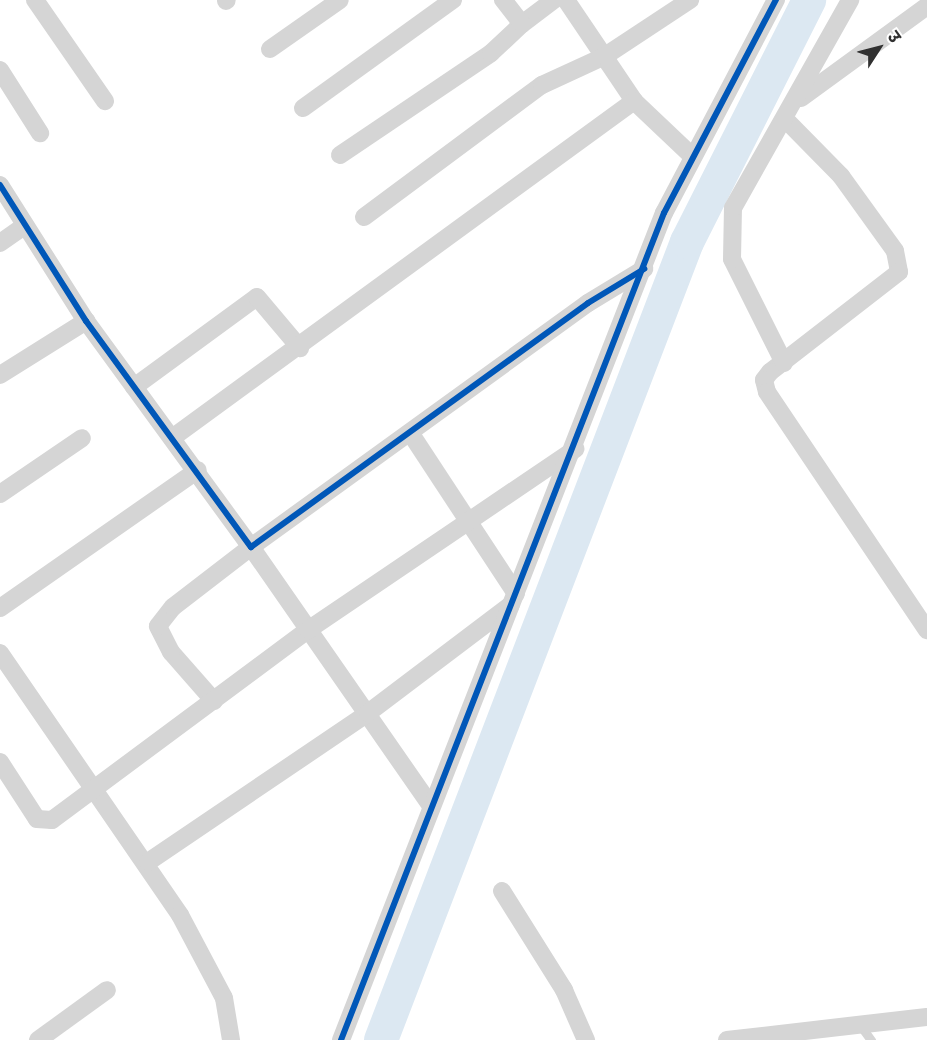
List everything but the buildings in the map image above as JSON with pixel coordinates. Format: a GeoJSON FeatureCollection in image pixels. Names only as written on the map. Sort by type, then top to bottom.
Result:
{"type":"FeatureCollection","features":[{"type":"Feature","properties":{"kind":"street"},"geometry":{"type":"LineString","coordinates":[[35,0],[105,101]]}},
{"type":"Feature","properties":{"kind":"street"},"geometry":{"type":"LineString","coordinates":[[270,49],[340,0]]}},
{"type":"Feature","properties":{"kind":"street"},"geometry":{"type":"LineString","coordinates":[[303,108],[453,0]]}},
{"type":"Feature","properties":{"kind":"street"},"geometry":{"type":"LineString","coordinates":[[503,0],[522,24]]}},
{"type":"Feature","properties":{"kind":"street"},"geometry":{"type":"LineString","coordinates":[[340,155],[491,53],[522,24],[554,0]]}},
{"type":"Feature","properties":{"kind":"street"},"geometry":{"type":"LineString","coordinates":[[566,0],[634,101],[692,156]]}},
{"type":"Feature","properties":{"kind":"street"},"geometry":{"type":"LineString","coordinates":[[364,217],[542,85],[605,56],[690,0]]}},
{"type":"Feature","properties":{"kind":"street"},"geometry":{"type":"LineString","coordinates":[[341,1040],[431,806],[575,449],[644,269],[692,156],[776,0]]}},
{"type":"Feature","properties":{"kind":"street"},"geometry":{"type":"LineString","coordinates":[[784,363],[732,259],[728,234],[733,208],[850,0]]}},
{"type":"Feature","properties":{"kind":"street"},"geometry":{"type":"LineString","coordinates":[[794,103],[927,6]]}},
{"type":"Feature","properties":{"kind":"street"},"geometry":{"type":"LineString","coordinates":[[0,70],[40,133]]}},
{"type":"Feature","properties":{"kind":"street"},"geometry":{"type":"LineString","coordinates":[[172,438],[300,348],[634,101]]}},
{"type":"Feature","properties":{"kind":"street"},"geometry":{"type":"LineString","coordinates":[[785,119],[841,176],[899,261],[899,272],[886,287],[764,380],[767,392],[927,630]]}},
{"type":"Feature","properties":{"kind":"street"},"geometry":{"type":"LineString","coordinates":[[0,185],[24,227],[86,321],[198,470],[431,806]]}},
{"type":"Feature","properties":{"kind":"street"},"geometry":{"type":"LineString","coordinates":[[0,243],[24,227]]}},
{"type":"Feature","properties":{"kind":"street"},"geometry":{"type":"LineString","coordinates":[[214,701],[171,652],[158,626],[173,607],[251,547],[411,434],[588,303],[644,269]]}},
{"type":"Feature","properties":{"kind":"street"},"geometry":{"type":"LineString","coordinates":[[134,387],[257,297],[265,301],[300,348]]}},
{"type":"Feature","properties":{"kind":"street"},"geometry":{"type":"LineString","coordinates":[[0,375],[86,321]]}},
{"type":"Feature","properties":{"kind":"street"},"geometry":{"type":"LineString","coordinates":[[411,434],[470,521],[514,599]]}},
{"type":"Feature","properties":{"kind":"street"},"geometry":{"type":"LineString","coordinates":[[0,494],[82,438]]}},
{"type":"Feature","properties":{"kind":"street"},"geometry":{"type":"LineString","coordinates":[[0,762],[42,821],[52,820],[93,786],[214,701],[308,630],[575,449]]}},
{"type":"Feature","properties":{"kind":"street"},"geometry":{"type":"LineString","coordinates":[[0,608],[198,470]]}},
{"type":"Feature","properties":{"kind":"street"},"geometry":{"type":"LineString","coordinates":[[148,862],[368,713],[514,599]]}},
{"type":"Feature","properties":{"kind":"street"},"geometry":{"type":"LineString","coordinates":[[0,653],[148,862],[207,961],[224,998],[231,1040]]}},
{"type":"Feature","properties":{"kind":"street"},"geometry":{"type":"LineString","coordinates":[[502,891],[564,990],[586,1040]]}},
{"type":"Feature","properties":{"kind":"street"},"geometry":{"type":"LineString","coordinates":[[38,1040],[107,990]]}},
{"type":"Feature","properties":{"kind":"street"},"geometry":{"type":"LineString","coordinates":[[727,1040],[866,1033],[927,1017]]}},
{"type":"Feature","properties":{"kind":"waterway"},"geometry":{"type":"LineString","coordinates":[[381,1040],[687,242],[809,0]]}},
{"type":"Feature","properties":{"kind":"cycle path"},"geometry":{"type":"LineString","coordinates":[[341,1040],[664,213],[776,0]]}},
{"type":"Feature","properties":{"kind":"cycle path"},"geometry":{"type":"LineString","coordinates":[[0,185],[86,321],[251,547],[588,303],[644,269]]}}]}
